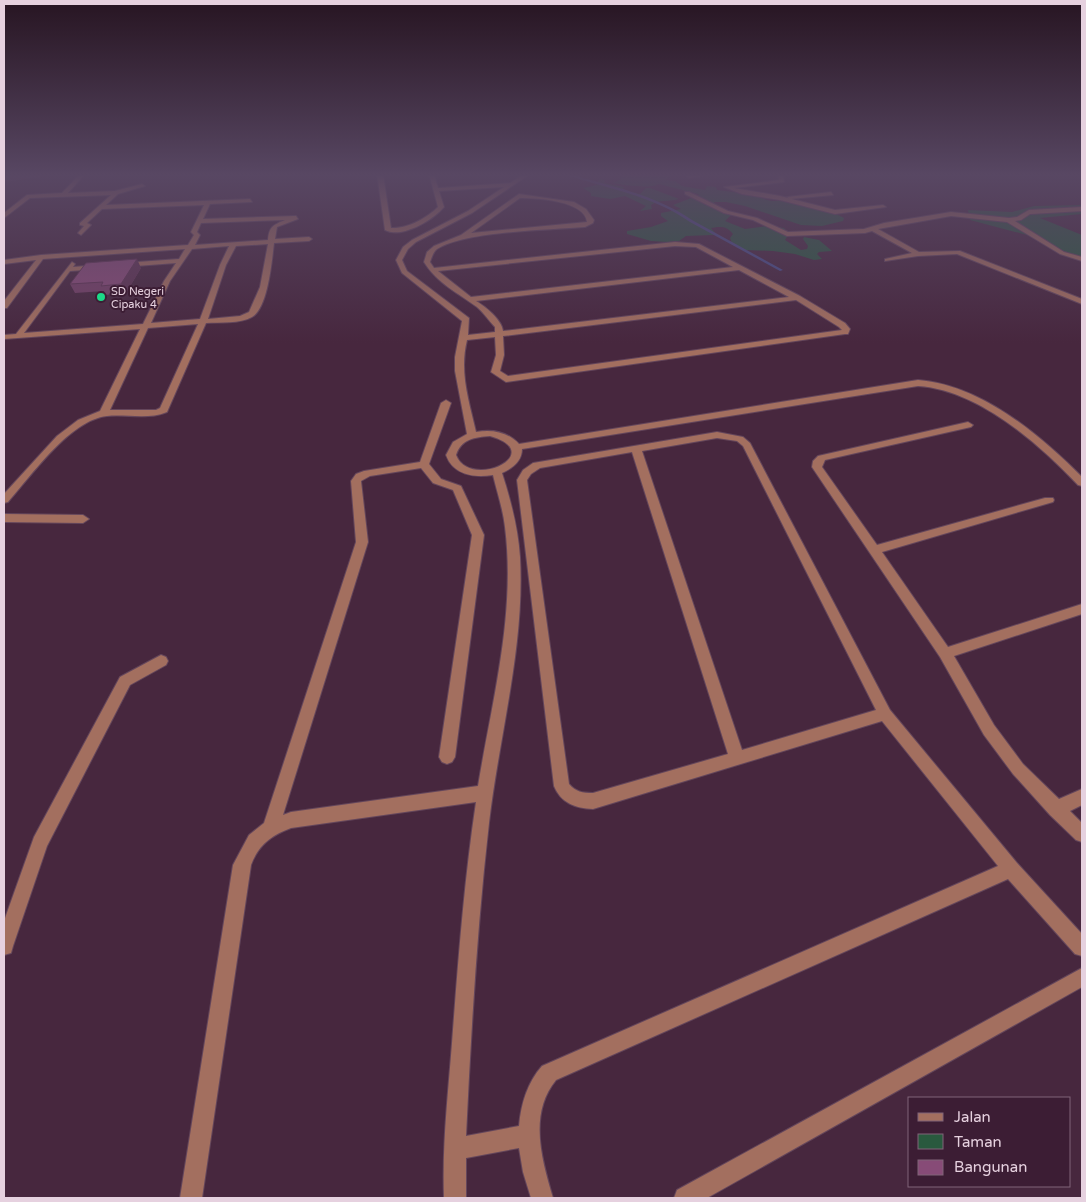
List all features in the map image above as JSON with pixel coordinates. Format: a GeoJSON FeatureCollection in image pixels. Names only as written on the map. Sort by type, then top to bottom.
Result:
{"type":"FeatureCollection","features":[{"type":"Feature","properties":{"kind":"street"},"geometry":{"type":"LineString","coordinates":[[104,413],[167,281],[196,238],[195,230]]}},
{"type":"Feature","properties":{"kind":"street"},"geometry":{"type":"LineString","coordinates":[[4,337],[242,318],[253,313],[261,298],[273,230]]}},
{"type":"Feature","properties":{"kind":"street"},"geometry":{"type":"LineString","coordinates":[[435,230],[405,248],[399,260],[404,272],[466,320],[465,338],[460,351],[459,369],[472,435]]}},
{"type":"Feature","properties":{"kind":"street"},"geometry":{"type":"LineString","coordinates":[[432,270],[682,243],[697,245],[797,298],[846,329],[845,332],[506,379],[495,372],[500,355],[500,333],[495,320],[471,298],[446,283],[432,270],[428,262],[430,252],[436,247],[463,236],[471,230]]}},
{"type":"Feature","properties":{"kind":"street"},"geometry":{"type":"LineString","coordinates":[[463,236],[535,230]]}},
{"type":"Feature","properties":{"kind":"street"},"geometry":{"type":"LineString","coordinates":[[777,230],[785,234],[839,233],[864,230]]}},
{"type":"Feature","properties":{"kind":"street"},"geometry":{"type":"LineString","coordinates":[[875,230],[918,254]]}},
{"type":"Feature","properties":{"kind":"street"},"geometry":{"type":"LineString","coordinates":[[1025,230],[1062,253],[1082,258]]}},
{"type":"Feature","properties":{"kind":"street"},"geometry":{"type":"LineString","coordinates":[[4,262],[79,254],[310,240]]}},
{"type":"Feature","properties":{"kind":"street"},"geometry":{"type":"LineString","coordinates":[[4,500],[60,438],[81,422],[104,413],[157,414],[164,410],[203,321],[223,265],[233,245]]}},
{"type":"Feature","properties":{"kind":"street"},"geometry":{"type":"LineString","coordinates":[[887,260],[918,254],[960,253],[1082,302]]}},
{"type":"Feature","properties":{"kind":"street"},"geometry":{"type":"LineString","coordinates":[[18,336],[79,254]]}},
{"type":"Feature","properties":{"kind":"street"},"geometry":{"type":"LineString","coordinates":[[4,306],[41,257]]}},
{"type":"Feature","properties":{"kind":"street"},"geometry":{"type":"LineString","coordinates":[[115,266],[179,262]]}},
{"type":"Feature","properties":{"kind":"street"},"geometry":{"type":"LineString","coordinates":[[69,269],[106,266]]}},
{"type":"Feature","properties":{"kind":"street"},"geometry":{"type":"LineString","coordinates":[[471,298],[739,268]]}},
{"type":"Feature","properties":{"kind":"street"},"geometry":{"type":"LineString","coordinates":[[465,338],[797,298]]}},
{"type":"Feature","properties":{"kind":"street"},"geometry":{"type":"LineString","coordinates":[[517,447],[930,383],[959,391],[994,409],[1055,455],[1082,483]]}},
{"type":"Feature","properties":{"kind":"street"},"geometry":{"type":"LineString","coordinates":[[424,464],[446,403]]}},
{"type":"Feature","properties":{"kind":"street"},"geometry":{"type":"LineString","coordinates":[[968,426],[822,458],[818,461],[818,466],[945,653],[989,730],[1018,770],[1082,834]]}},
{"type":"Feature","properties":{"kind":"street"},"geometry":{"type":"LineString","coordinates":[[472,435],[499,435],[507,438],[517,447],[518,454],[515,461],[497,472],[476,473],[466,471],[453,462],[451,455],[452,449],[463,439],[472,435]]}},
{"type":"Feature","properties":{"kind":"street"},"geometry":{"type":"LineString","coordinates":[[885,714],[593,801],[578,801],[568,795],[562,786],[522,480],[527,472],[537,465],[717,435],[740,439],[747,445],[885,714],[1011,868],[1082,947]]}},
{"type":"Feature","properties":{"kind":"street"},"geometry":{"type":"LineString","coordinates":[[636,448],[737,759]]}},
{"type":"Feature","properties":{"kind":"street"},"geometry":{"type":"LineString","coordinates":[[424,464],[437,481],[457,488],[478,535],[447,757]]}},
{"type":"Feature","properties":{"kind":"street"},"geometry":{"type":"LineString","coordinates":[[271,827],[362,542],[356,481],[360,476],[368,473],[424,464]]}},
{"type":"Feature","properties":{"kind":"street"},"geometry":{"type":"LineString","coordinates":[[453,1197],[465,996],[485,793],[514,595],[514,559],[511,527],[497,472]]}},
{"type":"Feature","properties":{"kind":"street"},"geometry":{"type":"LineString","coordinates":[[874,550],[1049,500]]}},
{"type":"Feature","properties":{"kind":"street"},"geometry":{"type":"LineString","coordinates":[[4,518],[83,519]]}},
{"type":"Feature","properties":{"kind":"street"},"geometry":{"type":"LineString","coordinates":[[945,653],[1082,608]]}},
{"type":"Feature","properties":{"kind":"street"},"geometry":{"type":"LineString","coordinates":[[4,946],[40,843],[125,681],[161,661]]}},
{"type":"Feature","properties":{"kind":"street"},"geometry":{"type":"LineString","coordinates":[[191,1198],[242,865],[248,850],[258,836],[271,827],[290,820],[485,793]]}},
{"type":"Feature","properties":{"kind":"street"},"geometry":{"type":"LineString","coordinates":[[1056,809],[1082,797]]}},
{"type":"Feature","properties":{"kind":"street"},"geometry":{"type":"LineString","coordinates":[[542,1198],[532,1166],[530,1135],[536,1092],[538,1086],[549,1073],[1011,868]]}},
{"type":"Feature","properties":{"kind":"street"},"geometry":{"type":"LineString","coordinates":[[685,1198],[1082,977]]}},
{"type":"Feature","properties":{"kind":"street"},"geometry":{"type":"LineString","coordinates":[[455,1149],[530,1135]]}},
{"type":"Feature","properties":{"kind":"green space"},"geometry":{"type":"Polygon","coordinates":[[[713,230],[715,233],[713,235],[686,236],[679,241],[667,242],[651,241],[627,234],[627,231],[713,230]]]}},
{"type":"Feature","properties":{"kind":"green space"},"geometry":{"type":"Polygon","coordinates":[[[729,230],[786,230],[789,234],[785,240],[801,250],[807,249],[808,246],[803,239],[804,237],[819,240],[832,251],[819,252],[817,254],[822,259],[814,260],[795,254],[745,250],[732,243],[730,238],[733,234],[729,230]]]}},
{"type":"Feature","properties":{"kind":"green space"},"geometry":{"type":"Polygon","coordinates":[[[1008,230],[1070,230],[1082,235],[1082,261],[1027,235],[1008,230]]]}},
{"type":"Feature","properties":{"kind":"building"},"geometry":{"type":"Polygon","coordinates":[[[137,259],[121,284],[101,286],[103,282],[70,284],[86,263],[137,259]]]}},
{"type":"Feature","properties":{"kind":"waterway"},"geometry":{"type":"LineString","coordinates":[[708,230],[781,270]]}},
{"type":"Feature","properties":{"kind":"place","name":"SD Negeri Cipaku 4"},"geometry":{"type":"Point","coordinates":[101,297]}}]}
